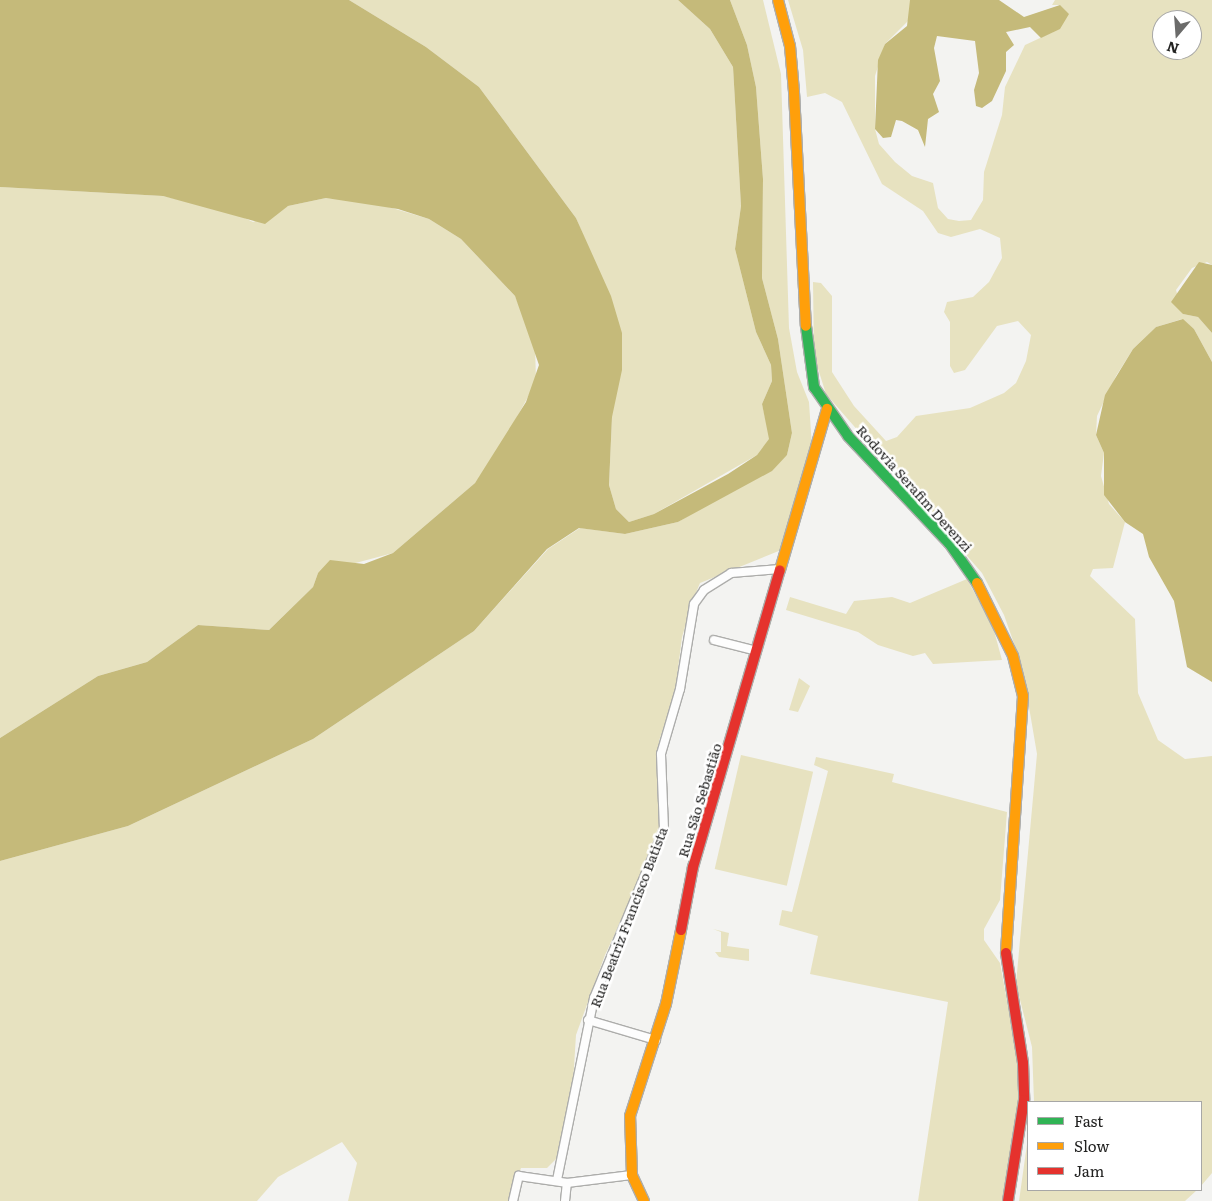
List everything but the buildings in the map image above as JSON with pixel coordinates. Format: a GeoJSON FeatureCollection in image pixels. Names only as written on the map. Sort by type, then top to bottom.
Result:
{"type":"FeatureCollection","features":[{"type":"Feature","properties":{"kind":"main road","name":"Rodovia Serafim Derenzi"},"geometry":{"type":"LineString","coordinates":[[778,0],[790,46],[794,92],[808,364],[827,409],[949,542],[974,576],[1013,656],[1023,696],[1023,745],[1006,959],[1023,1063],[1024,1100],[1008,1201]]}},
{"type":"Feature","properties":{"kind":"main road","name":"Rua São Sebastião"},"geometry":{"type":"LineString","coordinates":[[644,1201],[632,1175],[630,1116],[656,1040],[693,867],[827,409]]}},
{"type":"Feature","properties":{"kind":"street","name":"Rua Beatriz Francisco Batista"},"geometry":{"type":"LineString","coordinates":[[557,1180],[588,1020],[664,829],[661,754],[680,689],[694,604],[704,590],[732,573],[780,569]]}},
{"type":"Feature","properties":{"kind":"street"},"geometry":{"type":"LineString","coordinates":[[714,640],[757,651]]}},
{"type":"Feature","properties":{"kind":"street"},"geometry":{"type":"LineString","coordinates":[[588,1020],[656,1040]]}},
{"type":"Feature","properties":{"kind":"street"},"geometry":{"type":"LineString","coordinates":[[513,1201],[515,1180],[519,1176],[557,1180],[567,1183],[632,1175]]}},
{"type":"Feature","properties":{"kind":"street"},"geometry":{"type":"LineString","coordinates":[[565,1201],[567,1183]]}},
{"type":"Feature","properties":{"kind":"shaded area"},"geometry":{"type":"Polygon","coordinates":[[[0,0],[349,0],[426,47],[479,87],[576,218],[611,296],[622,333],[622,370],[612,417],[609,485],[616,509],[629,522],[654,514],[728,474],[757,455],[769,439],[762,404],[772,381],[771,365],[756,332],[735,249],[741,206],[733,67],[710,29],[678,0],[730,0],[747,45],[756,87],[763,179],[762,278],[778,339],[792,433],[787,455],[772,471],[678,522],[625,534],[579,528],[547,549],[474,631],[313,739],[128,826],[0,861],[0,738],[98,676],[147,662],[198,625],[269,630],[313,587],[318,573],[330,560],[364,564],[393,553],[475,483],[526,402],[539,365],[515,296],[461,239],[429,219],[398,209],[326,198],[288,206],[265,224],[163,196],[0,187],[0,0]]]}},
{"type":"Feature","properties":{"kind":"shaded area"},"geometry":{"type":"Polygon","coordinates":[[[349,0],[678,0],[710,29],[733,67],[741,206],[735,249],[756,332],[771,365],[772,381],[762,404],[770,439],[757,455],[654,514],[629,522],[616,509],[609,485],[612,417],[592,256],[576,218],[479,87],[426,47],[349,0]]]}},
{"type":"Feature","properties":{"kind":"shaded area"},"geometry":{"type":"Polygon","coordinates":[[[730,0],[763,0],[781,74],[789,328],[797,372],[809,402],[812,447],[786,548],[700,583],[693,600],[682,637],[675,693],[659,741],[660,823],[653,853],[605,955],[576,1035],[573,1083],[556,1159],[547,1168],[521,1168],[510,1201],[348,1201],[357,1163],[342,1142],[278,1177],[257,1201],[0,1201],[0,861],[128,826],[313,739],[474,631],[548,549],[580,528],[625,534],[678,522],[787,455],[792,433],[778,339],[762,278],[763,179],[756,87],[747,45],[730,0]]]}},
{"type":"Feature","properties":{"kind":"shaded area"},"geometry":{"type":"Polygon","coordinates":[[[788,0],[910,0],[910,19],[885,44],[875,76],[875,129],[879,144],[895,162],[912,176],[933,183],[938,208],[948,219],[959,221],[971,220],[983,200],[984,172],[1002,115],[1005,87],[1025,45],[1053,32],[1060,5],[1052,5],[1055,0],[1212,0],[1212,265],[1207,262],[1192,268],[1176,290],[1183,314],[1198,317],[1212,333],[1212,362],[1194,329],[1182,319],[1156,327],[1133,349],[1116,376],[1097,416],[1096,435],[1104,453],[1101,476],[1109,504],[1125,522],[1113,568],[1093,569],[1090,576],[1135,619],[1138,693],[1158,740],[1185,759],[1212,756],[1212,1173],[1202,1185],[1202,1101],[1034,1101],[1032,1047],[1016,984],[1037,754],[1022,666],[1004,615],[982,573],[826,394],[814,356],[813,282],[821,283],[832,296],[832,372],[854,406],[886,441],[897,437],[916,416],[970,408],[1004,393],[1016,383],[1026,361],[1031,335],[1018,321],[997,326],[965,370],[954,373],[950,366],[950,322],[944,312],[947,302],[973,297],[989,282],[1002,258],[1000,238],[980,229],[951,237],[938,233],[923,211],[882,184],[842,102],[825,93],[807,97],[803,50],[788,0]]]}},
{"type":"Feature","properties":{"kind":"shaded area"},"geometry":{"type":"Polygon","coordinates":[[[910,0],[999,0],[1024,17],[1060,5],[1069,14],[1060,29],[1041,38],[1030,27],[1006,32],[1014,45],[1006,52],[1006,71],[992,101],[982,108],[976,106],[974,90],[979,73],[975,41],[937,36],[934,48],[940,81],[933,94],[939,112],[928,119],[925,147],[918,130],[902,121],[896,120],[891,137],[883,138],[875,129],[878,60],[885,44],[907,26],[910,0]]]}},
{"type":"Feature","properties":{"kind":"shaded area"},"geometry":{"type":"Polygon","coordinates":[[[0,187],[163,196],[232,212],[253,222],[288,206],[326,198],[372,202],[429,219],[461,239],[515,296],[535,343],[536,382],[499,450],[475,483],[393,553],[318,573],[313,587],[269,630],[198,625],[147,662],[98,676],[0,738],[0,187]]]}},
{"type":"Feature","properties":{"kind":"shaded area"},"geometry":{"type":"Polygon","coordinates":[[[1199,262],[1212,265],[1212,333],[1198,317],[1183,314],[1171,302],[1199,262]]]}},
{"type":"Feature","properties":{"kind":"shaded area"},"geometry":{"type":"Polygon","coordinates":[[[1183,319],[1194,329],[1212,362],[1212,682],[1187,667],[1174,601],[1149,557],[1143,534],[1125,522],[1104,495],[1104,453],[1096,435],[1105,395],[1133,349],[1156,327],[1183,319]]]}},
{"type":"Feature","properties":{"kind":"shaded area"},"geometry":{"type":"Polygon","coordinates":[[[967,579],[993,627],[1002,660],[933,664],[925,653],[913,656],[878,645],[858,632],[786,610],[790,597],[846,614],[854,601],[892,597],[910,603],[967,579]]]}},
{"type":"Feature","properties":{"kind":"shaded area"},"geometry":{"type":"Polygon","coordinates":[[[799,678],[810,686],[798,712],[789,710],[799,678]]]}},
{"type":"Feature","properties":{"kind":"shaded area"},"geometry":{"type":"Polygon","coordinates":[[[741,755],[813,772],[787,886],[715,869],[741,755]]]}},
{"type":"Feature","properties":{"kind":"shaded area"},"geometry":{"type":"Polygon","coordinates":[[[816,757],[894,774],[892,782],[1007,812],[1000,900],[984,929],[984,940],[1000,963],[1019,1066],[1020,1106],[1003,1201],[918,1201],[948,1002],[810,974],[818,936],[779,925],[782,910],[792,912],[828,771],[814,765],[816,757]]]}},
{"type":"Feature","properties":{"kind":"shaded area"},"geometry":{"type":"Polygon","coordinates":[[[713,929],[729,933],[727,946],[749,949],[749,961],[719,957],[715,952],[721,952],[721,932],[713,929]]]}},
{"type":"Feature","properties":{"kind":"shaded area"},"geometry":{"type":"Polygon","coordinates":[[[1027,1144],[1027,1191],[1196,1191],[1185,1201],[1019,1201],[1027,1144]]]}},
{"type":"Feature","properties":{"kind":"traffic: fast"},"geometry":{"type":"LineString","coordinates":[[806,326],[814,387],[848,436],[949,543],[977,583]]}},
{"type":"Feature","properties":{"kind":"traffic: slow"},"geometry":{"type":"LineString","coordinates":[[778,0],[790,46],[794,92],[806,326]]}},
{"type":"Feature","properties":{"kind":"traffic: slow"},"geometry":{"type":"LineString","coordinates":[[780,570],[827,409]]}},
{"type":"Feature","properties":{"kind":"traffic: slow"},"geometry":{"type":"LineString","coordinates":[[977,583],[1013,656],[1023,696],[1006,953]]}},
{"type":"Feature","properties":{"kind":"traffic: slow"},"geometry":{"type":"LineString","coordinates":[[644,1201],[632,1175],[630,1116],[666,1004],[681,930]]}},
{"type":"Feature","properties":{"kind":"traffic: jam"},"geometry":{"type":"LineString","coordinates":[[681,930],[693,867],[780,570]]}},
{"type":"Feature","properties":{"kind":"traffic: jam"},"geometry":{"type":"LineString","coordinates":[[1006,953],[1023,1063],[1024,1100],[1008,1201]]}}]}
